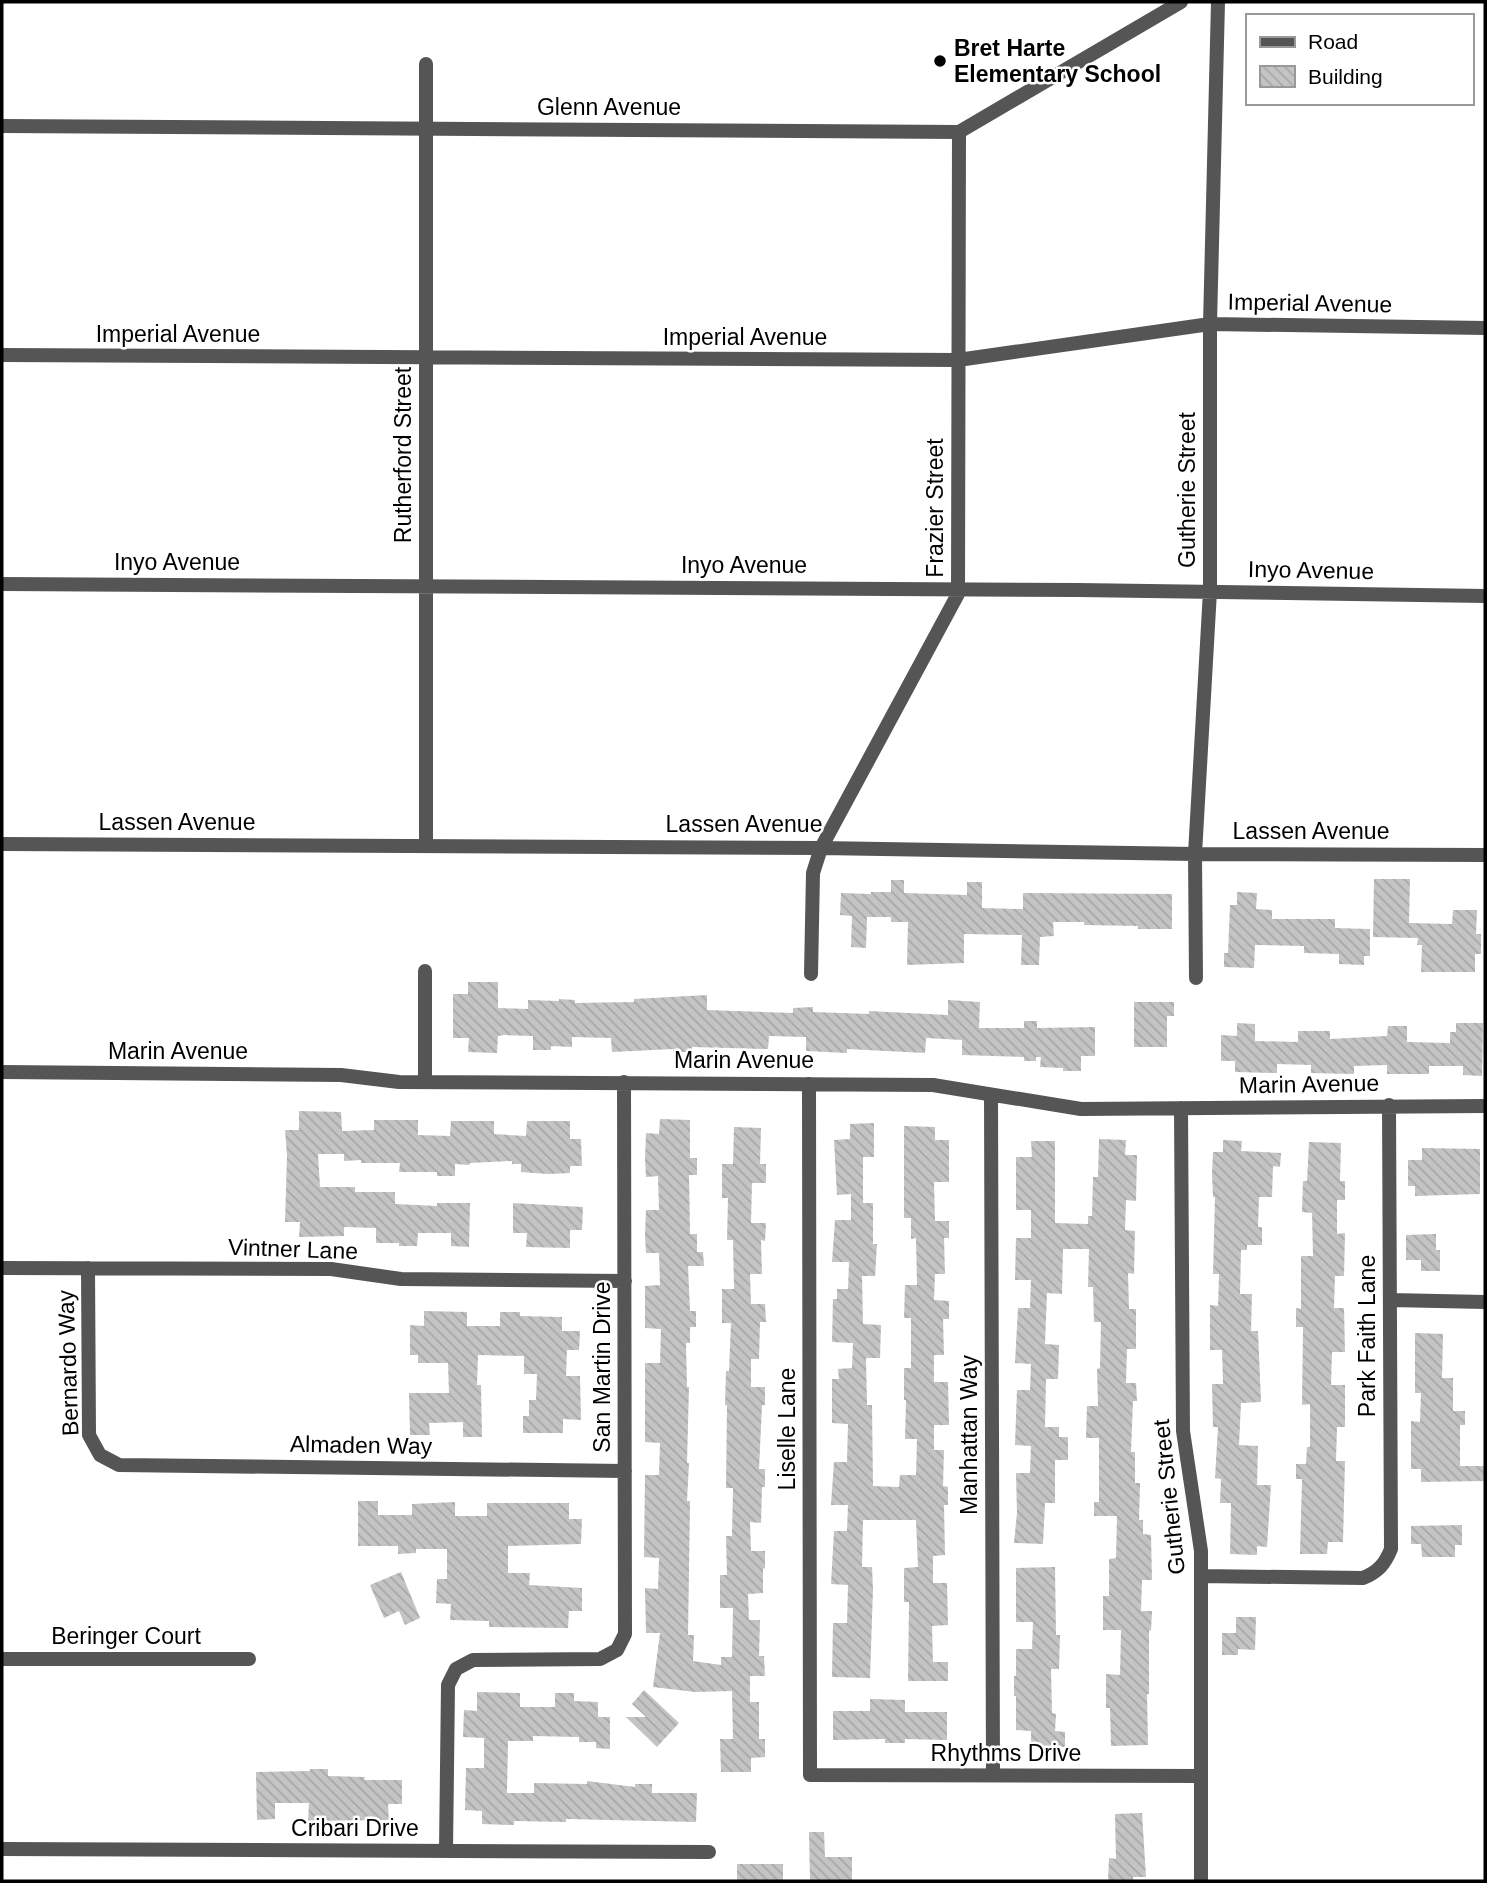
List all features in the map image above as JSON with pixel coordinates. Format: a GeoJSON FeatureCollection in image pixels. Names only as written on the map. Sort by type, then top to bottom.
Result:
{"type":"FeatureCollection","features":[{"type":"Feature","properties":{"kind":"street"},"geometry":{"type":"LineString","coordinates":[[959,132],[1181,2]]}},
{"type":"Feature","properties":{"kind":"street","name":"Gutherie Street"},"geometry":{"type":"LineString","coordinates":[[1196,978],[1195,854],[1210,591],[1210,324],[1218,2]]}},
{"type":"Feature","properties":{"kind":"street","name":"Rutherford Street"},"geometry":{"type":"LineString","coordinates":[[426,64],[426,845]]}},
{"type":"Feature","properties":{"kind":"street","name":"Glenn Avenue"},"geometry":{"type":"LineString","coordinates":[[2,126],[959,132]]}},
{"type":"Feature","properties":{"kind":"street","name":"Frazier Street"},"geometry":{"type":"LineString","coordinates":[[811,974],[813,873],[821,848],[958,594],[959,132]]}},
{"type":"Feature","properties":{"kind":"street","name":"Imperial Avenue"},"geometry":{"type":"LineString","coordinates":[[2,355],[958,360],[1210,324],[1485,328]]}},
{"type":"Feature","properties":{"kind":"street","name":"Inyo Avenue"},"geometry":{"type":"LineString","coordinates":[[2,584],[1210,591],[1485,596]]}},
{"type":"Feature","properties":{"kind":"street","name":"Lassen Avenue"},"geometry":{"type":"LineString","coordinates":[[2,844],[426,845],[1485,855]]}},
{"type":"Feature","properties":{"kind":"street"},"geometry":{"type":"LineString","coordinates":[[425,971],[425,1081]]}},
{"type":"Feature","properties":{"kind":"street","name":"Marin Avenue"},"geometry":{"type":"LineString","coordinates":[[2,1072],[341,1075],[399,1082],[933,1086],[1081,1109],[1485,1106]]}},
{"type":"Feature","properties":{"kind":"street","name":"San Martin Drive"},"geometry":{"type":"LineString","coordinates":[[446,1851],[448,1685],[456,1669],[473,1660],[600,1659],[617,1650],[625,1634],[624,1082]]}},
{"type":"Feature","properties":{"kind":"street","name":"Liselle Lane"},"geometry":{"type":"LineString","coordinates":[[809,1084],[810,1775]]}},
{"type":"Feature","properties":{"kind":"street","name":"Manhattan Way"},"geometry":{"type":"LineString","coordinates":[[991,1095],[993,1775]]}},
{"type":"Feature","properties":{"kind":"street","name":"Park Faith Lane"},"geometry":{"type":"LineString","coordinates":[[1201,1576],[1363,1578],[1383,1565],[1391,1549],[1389,1105]]}},
{"type":"Feature","properties":{"kind":"street","name":"Gutherie Street"},"geometry":{"type":"LineString","coordinates":[[1181,1108],[1182,1431],[1198,1522],[1201,1576],[1201,1881]]}},
{"type":"Feature","properties":{"kind":"street","name":"Vintner Lane"},"geometry":{"type":"LineString","coordinates":[[2,1268],[331,1269],[401,1279],[625,1281]]}},
{"type":"Feature","properties":{"kind":"street","name":"Bernardo Way"},"geometry":{"type":"LineString","coordinates":[[88,1268],[89,1435],[100,1455]]}},
{"type":"Feature","properties":{"kind":"street"},"geometry":{"type":"LineString","coordinates":[[1390,1300],[1485,1302]]}},
{"type":"Feature","properties":{"kind":"street","name":"Almaden Way"},"geometry":{"type":"LineString","coordinates":[[100,1455],[119,1465],[625,1471]]}},
{"type":"Feature","properties":{"kind":"street","name":"Beringer Court"},"geometry":{"type":"LineString","coordinates":[[2,1659],[249,1659]]}},
{"type":"Feature","properties":{"kind":"street","name":"Rhythms Drive"},"geometry":{"type":"LineString","coordinates":[[810,1775],[1202,1776]]}},
{"type":"Feature","properties":{"kind":"street","name":"Cribari Drive"},"geometry":{"type":"LineString","coordinates":[[2,1849],[709,1852]]}},
{"type":"Feature","properties":{"kind":"building"},"geometry":{"type":"Polygon","coordinates":[[[1374,879],[1410,879],[1409,923],[1452,924],[1453,910],[1477,910],[1476,934],[1481,934],[1481,954],[1475,954],[1475,972],[1421,972],[1422,945],[1417,945],[1418,938],[1373,937],[1374,879]]]}},
{"type":"Feature","properties":{"kind":"building"},"geometry":{"type":"Polygon","coordinates":[[[891,880],[904,880],[904,893],[967,895],[967,882],[982,882],[982,908],[1023,909],[1023,893],[1172,894],[1172,929],[1053,922],[1054,936],[1040,937],[1039,965],[1021,965],[1022,935],[964,934],[964,963],[907,965],[908,922],[891,922],[891,917],[867,917],[866,948],[851,947],[852,916],[840,915],[841,893],[891,892],[891,880]]]}},
{"type":"Feature","properties":{"kind":"building"},"geometry":{"type":"Polygon","coordinates":[[[1237,892],[1257,893],[1256,909],[1272,910],[1272,919],[1335,919],[1335,928],[1370,929],[1370,956],[1364,956],[1364,965],[1339,964],[1339,954],[1304,953],[1304,946],[1255,945],[1254,968],[1224,967],[1224,953],[1228,953],[1230,905],[1237,905],[1237,892]]]}},
{"type":"Feature","properties":{"kind":"building"},"geometry":{"type":"Polygon","coordinates":[[[468,982],[498,982],[498,1008],[528,1009],[528,1000],[575,1000],[575,1003],[634,1002],[634,999],[707,995],[707,1010],[793,1013],[793,1008],[813,1007],[813,1012],[869,1014],[869,1011],[948,1015],[948,1000],[980,1002],[979,1028],[1024,1028],[1024,1021],[1037,1021],[1037,1028],[1095,1027],[1095,1056],[1081,1056],[1081,1071],[1063,1071],[1063,1068],[1040,1067],[1041,1057],[1036,1057],[1036,1061],[1024,1061],[1024,1057],[962,1055],[962,1040],[926,1038],[925,1053],[847,1049],[847,1053],[806,1051],[806,1037],[769,1036],[768,1049],[692,1047],[692,1052],[673,1052],[673,1049],[612,1052],[611,1038],[572,1037],[572,1047],[551,1046],[551,1050],[533,1050],[533,1036],[504,1035],[498,1036],[497,1053],[468,1052],[469,1038],[453,1038],[453,994],[468,994],[468,982]]]}},
{"type":"Feature","properties":{"kind":"building"},"geometry":{"type":"Polygon","coordinates":[[[1134,1002],[1174,1002],[1174,1016],[1167,1016],[1167,1047],[1134,1047],[1134,1002]]]}},
{"type":"Feature","properties":{"kind":"building"},"geometry":{"type":"Polygon","coordinates":[[[1237,1023],[1255,1024],[1255,1041],[1298,1042],[1298,1031],[1330,1031],[1330,1039],[1387,1036],[1388,1026],[1407,1026],[1407,1042],[1450,1043],[1450,1032],[1456,1032],[1456,1023],[1483,1023],[1482,1076],[1463,1075],[1463,1066],[1429,1066],[1429,1074],[1387,1074],[1387,1065],[1354,1066],[1354,1074],[1311,1073],[1311,1065],[1277,1064],[1277,1073],[1235,1072],[1235,1061],[1221,1061],[1221,1035],[1237,1036],[1237,1023]]]}},
{"type":"Feature","properties":{"kind":"building"},"geometry":{"type":"Polygon","coordinates":[[[299,1111],[341,1112],[342,1131],[374,1130],[374,1120],[418,1120],[418,1135],[450,1136],[451,1121],[494,1121],[494,1134],[526,1136],[527,1121],[570,1121],[570,1139],[581,1139],[582,1166],[570,1166],[570,1173],[548,1174],[521,1172],[521,1164],[512,1164],[512,1161],[455,1164],[455,1176],[437,1176],[437,1172],[399,1172],[400,1163],[361,1163],[361,1160],[344,1161],[344,1154],[318,1154],[320,1187],[355,1187],[355,1192],[395,1192],[395,1204],[437,1206],[437,1203],[470,1203],[469,1247],[451,1246],[451,1233],[418,1233],[417,1246],[376,1243],[376,1228],[344,1227],[344,1236],[299,1237],[300,1222],[285,1222],[285,1130],[299,1130],[299,1111]]]}},
{"type":"Feature","properties":{"kind":"building"},"geometry":{"type":"Polygon","coordinates":[[[660,1119],[690,1120],[690,1158],[697,1158],[697,1175],[689,1175],[690,1234],[697,1234],[697,1252],[703,1252],[704,1266],[688,1266],[690,1311],[696,1311],[696,1327],[690,1327],[690,1343],[686,1343],[689,1387],[687,1501],[690,1501],[688,1635],[694,1635],[693,1661],[721,1665],[721,1657],[732,1657],[733,1608],[720,1608],[720,1575],[727,1575],[726,1536],[732,1536],[733,1488],[726,1488],[726,1371],[729,1371],[731,1323],[722,1323],[722,1289],[734,1289],[733,1240],[727,1240],[728,1198],[722,1198],[722,1164],[733,1164],[734,1127],[761,1128],[760,1164],[766,1164],[766,1183],[752,1183],[751,1223],[766,1223],[765,1241],[761,1240],[762,1274],[750,1274],[751,1304],[765,1304],[766,1322],[760,1322],[759,1359],[751,1359],[751,1387],[765,1387],[759,1469],[765,1469],[765,1487],[762,1487],[761,1523],[750,1522],[751,1551],[765,1551],[765,1568],[763,1593],[748,1594],[749,1620],[760,1620],[759,1656],[764,1656],[765,1676],[750,1676],[750,1702],[759,1702],[759,1739],[765,1739],[765,1757],[751,1758],[751,1772],[721,1772],[720,1739],[733,1739],[732,1691],[695,1692],[653,1687],[660,1633],[646,1633],[645,1588],[658,1589],[659,1558],[644,1557],[645,1475],[659,1475],[660,1443],[645,1442],[645,1363],[660,1363],[661,1329],[645,1328],[645,1286],[660,1285],[659,1253],[646,1253],[645,1235],[646,1210],[659,1210],[658,1176],[646,1177],[645,1159],[646,1133],[659,1134],[660,1119]]]}},
{"type":"Feature","properties":{"kind":"building"},"geometry":{"type":"Polygon","coordinates":[[[874,1123],[874,1157],[863,1157],[863,1203],[873,1203],[873,1244],[877,1244],[875,1276],[862,1276],[863,1324],[881,1325],[880,1358],[866,1358],[867,1405],[872,1405],[873,1486],[899,1487],[900,1475],[916,1475],[917,1439],[905,1439],[904,1368],[911,1368],[911,1318],[904,1318],[905,1285],[917,1285],[916,1238],[911,1239],[911,1218],[904,1218],[904,1126],[935,1127],[935,1140],[949,1140],[949,1182],[934,1182],[935,1221],[949,1221],[949,1238],[944,1238],[945,1274],[935,1274],[934,1300],[949,1301],[949,1319],[943,1319],[944,1355],[934,1355],[934,1382],[948,1382],[949,1425],[934,1425],[934,1450],[944,1450],[943,1486],[948,1487],[948,1505],[944,1505],[945,1555],[933,1556],[933,1583],[947,1583],[948,1625],[932,1626],[933,1662],[948,1662],[948,1681],[908,1681],[909,1602],[904,1602],[904,1568],[918,1567],[916,1520],[863,1520],[862,1567],[872,1567],[873,1589],[870,1678],[832,1677],[833,1623],[847,1623],[848,1585],[831,1584],[834,1531],[847,1531],[848,1505],[831,1505],[834,1462],[847,1462],[848,1424],[832,1423],[832,1379],[839,1379],[838,1369],[852,1368],[853,1343],[832,1342],[833,1299],[837,1299],[837,1289],[848,1289],[849,1262],[832,1262],[835,1220],[851,1220],[851,1194],[837,1195],[834,1140],[850,1139],[850,1124],[874,1123]]]}},
{"type":"Feature","properties":{"kind":"building"},"geometry":{"type":"Polygon","coordinates":[[[1099,1139],[1126,1140],[1125,1155],[1137,1155],[1136,1201],[1126,1200],[1125,1230],[1135,1231],[1134,1274],[1128,1273],[1129,1309],[1136,1309],[1136,1349],[1127,1349],[1126,1383],[1136,1383],[1137,1401],[1133,1401],[1131,1452],[1135,1452],[1135,1483],[1140,1483],[1139,1520],[1143,1520],[1143,1534],[1151,1535],[1152,1580],[1142,1580],[1141,1611],[1152,1611],[1147,1694],[1148,1745],[1111,1746],[1110,1708],[1106,1708],[1106,1674],[1120,1675],[1121,1630],[1103,1630],[1103,1596],[1109,1596],[1109,1559],[1116,1558],[1117,1516],[1094,1516],[1094,1502],[1099,1502],[1099,1438],[1086,1438],[1087,1406],[1098,1406],[1097,1369],[1100,1368],[1101,1322],[1094,1322],[1093,1287],[1088,1287],[1089,1249],[1063,1249],[1062,1294],[1047,1293],[1045,1344],[1059,1345],[1058,1379],[1046,1379],[1045,1427],[1059,1427],[1059,1437],[1068,1437],[1068,1460],[1055,1460],[1055,1503],[1045,1503],[1043,1544],[1014,1543],[1017,1513],[1016,1473],[1030,1473],[1031,1446],[1015,1445],[1017,1390],[1030,1390],[1031,1364],[1015,1363],[1018,1308],[1030,1308],[1031,1280],[1015,1280],[1016,1238],[1031,1238],[1031,1210],[1016,1210],[1016,1157],[1032,1157],[1031,1141],[1055,1141],[1055,1223],[1088,1224],[1088,1216],[1092,1216],[1093,1177],[1098,1177],[1099,1139]]]}},
{"type":"Feature","properties":{"kind":"building"},"geometry":{"type":"Polygon","coordinates":[[[1223,1140],[1242,1141],[1241,1151],[1281,1153],[1280,1167],[1273,1166],[1272,1197],[1259,1197],[1258,1227],[1262,1227],[1262,1245],[1247,1245],[1247,1250],[1241,1250],[1240,1294],[1252,1294],[1251,1331],[1258,1331],[1261,1402],[1241,1403],[1239,1445],[1258,1446],[1257,1485],[1271,1485],[1267,1547],[1257,1546],[1257,1555],[1230,1554],[1231,1503],[1220,1503],[1221,1479],[1215,1478],[1218,1427],[1213,1427],[1212,1384],[1223,1384],[1222,1350],[1210,1350],[1210,1305],[1218,1306],[1219,1274],[1213,1274],[1215,1197],[1212,1174],[1213,1152],[1223,1152],[1223,1140]]]}},
{"type":"Feature","properties":{"kind":"building"},"geometry":{"type":"Polygon","coordinates":[[[1309,1142],[1341,1143],[1340,1181],[1345,1181],[1345,1200],[1337,1200],[1337,1234],[1345,1233],[1344,1276],[1335,1276],[1334,1308],[1344,1308],[1345,1352],[1332,1352],[1331,1385],[1345,1385],[1345,1427],[1337,1427],[1336,1461],[1345,1461],[1343,1542],[1328,1542],[1327,1554],[1300,1554],[1302,1479],[1296,1479],[1296,1464],[1306,1464],[1307,1447],[1310,1447],[1310,1404],[1302,1405],[1303,1327],[1296,1327],[1296,1308],[1301,1309],[1301,1256],[1313,1256],[1312,1213],[1302,1212],[1309,1142]]]}},
{"type":"Feature","properties":{"kind":"building"},"geometry":{"type":"Polygon","coordinates":[[[1422,1148],[1480,1149],[1480,1194],[1415,1196],[1415,1186],[1408,1186],[1408,1160],[1422,1160],[1422,1148]]]}},
{"type":"Feature","properties":{"kind":"building"},"geometry":{"type":"Polygon","coordinates":[[[513,1203],[583,1207],[582,1230],[570,1230],[570,1248],[526,1247],[527,1233],[513,1233],[513,1203]]]}},
{"type":"Feature","properties":{"kind":"building"},"geometry":{"type":"Polygon","coordinates":[[[1436,1234],[1436,1250],[1440,1250],[1440,1271],[1421,1271],[1421,1260],[1406,1260],[1406,1235],[1436,1234]]]}},
{"type":"Feature","properties":{"kind":"building"},"geometry":{"type":"Polygon","coordinates":[[[424,1311],[467,1312],[467,1326],[500,1326],[500,1312],[520,1312],[520,1316],[562,1317],[562,1331],[580,1331],[579,1350],[567,1350],[566,1376],[580,1376],[581,1420],[563,1419],[563,1433],[523,1433],[523,1416],[529,1416],[529,1400],[536,1400],[537,1374],[524,1374],[524,1356],[478,1355],[477,1385],[481,1385],[482,1437],[463,1437],[463,1422],[429,1423],[430,1435],[410,1435],[409,1393],[449,1393],[448,1363],[418,1363],[418,1355],[410,1355],[410,1325],[424,1326],[424,1311]]]}},
{"type":"Feature","properties":{"kind":"building"},"geometry":{"type":"Polygon","coordinates":[[[1415,1333],[1443,1334],[1442,1378],[1453,1378],[1453,1411],[1465,1411],[1465,1425],[1460,1425],[1460,1466],[1485,1466],[1485,1481],[1421,1482],[1421,1469],[1411,1469],[1411,1421],[1420,1422],[1421,1393],[1415,1393],[1415,1333]]]}},
{"type":"Feature","properties":{"kind":"building"},"geometry":{"type":"Polygon","coordinates":[[[358,1501],[378,1501],[378,1515],[412,1515],[412,1504],[455,1502],[455,1516],[487,1516],[487,1503],[569,1503],[569,1519],[582,1519],[581,1544],[508,1546],[508,1573],[530,1573],[529,1585],[582,1588],[582,1611],[569,1611],[568,1628],[489,1627],[489,1621],[450,1620],[451,1604],[436,1603],[437,1579],[447,1579],[447,1549],[416,1549],[416,1553],[398,1554],[398,1546],[358,1546],[358,1501]]]}},
{"type":"Feature","properties":{"kind":"building"},"geometry":{"type":"Polygon","coordinates":[[[1462,1525],[1462,1545],[1455,1545],[1455,1557],[1422,1557],[1421,1544],[1411,1544],[1411,1526],[1462,1525]]]}},
{"type":"Feature","properties":{"kind":"building"},"geometry":{"type":"Polygon","coordinates":[[[1055,1567],[1056,1635],[1060,1635],[1059,1669],[1051,1669],[1052,1713],[1056,1714],[1055,1731],[1065,1732],[1065,1747],[1031,1746],[1031,1731],[1016,1730],[1016,1649],[1032,1649],[1033,1622],[1016,1622],[1016,1568],[1055,1567]]]}},
{"type":"Feature","properties":{"kind":"building"},"geometry":{"type":"Polygon","coordinates":[[[401,1572],[420,1618],[405,1625],[399,1611],[384,1618],[370,1585],[401,1572]]]}},
{"type":"Feature","properties":{"kind":"building"},"geometry":{"type":"Polygon","coordinates":[[[1236,1617],[1256,1617],[1255,1650],[1238,1649],[1238,1655],[1222,1655],[1222,1633],[1236,1633],[1236,1617]]]}},
{"type":"Feature","properties":{"kind":"building"},"geometry":{"type":"Polygon","coordinates":[[[644,1690],[679,1723],[657,1747],[626,1717],[646,1717],[632,1704],[644,1690]]]}},
{"type":"Feature","properties":{"kind":"building"},"geometry":{"type":"Polygon","coordinates":[[[477,1692],[520,1693],[520,1707],[555,1707],[555,1693],[574,1693],[574,1701],[598,1702],[598,1717],[610,1717],[610,1749],[596,1748],[596,1742],[579,1742],[579,1737],[533,1736],[533,1741],[508,1741],[507,1793],[534,1793],[534,1783],[587,1784],[587,1781],[635,1787],[635,1784],[652,1784],[652,1793],[697,1793],[696,1822],[566,1819],[566,1822],[514,1821],[514,1825],[482,1824],[482,1811],[465,1810],[466,1768],[484,1768],[484,1738],[463,1737],[464,1710],[477,1711],[477,1692]]]}},
{"type":"Feature","properties":{"kind":"building"},"geometry":{"type":"Polygon","coordinates":[[[870,1699],[905,1700],[905,1712],[947,1712],[947,1740],[905,1739],[905,1743],[885,1743],[885,1739],[833,1740],[833,1711],[870,1711],[870,1699]]]}},
{"type":"Feature","properties":{"kind":"building"},"geometry":{"type":"Polygon","coordinates":[[[328,1769],[328,1776],[402,1780],[402,1804],[388,1804],[389,1820],[308,1821],[309,1803],[275,1803],[275,1819],[257,1820],[256,1772],[328,1769]]]}},
{"type":"Feature","properties":{"kind":"building"},"geometry":{"type":"Polygon","coordinates":[[[1142,1813],[1146,1877],[1133,1877],[1133,1881],[1108,1881],[1109,1858],[1116,1859],[1115,1814],[1142,1813]]]}},
{"type":"Feature","properties":{"kind":"building"},"geometry":{"type":"Polygon","coordinates":[[[809,1832],[824,1832],[825,1857],[852,1857],[852,1881],[810,1881],[809,1832]]]}},
{"type":"Feature","properties":{"kind":"building"},"geometry":{"type":"Polygon","coordinates":[[[737,1864],[783,1864],[783,1881],[737,1881],[737,1864]]]}},
{"type":"Feature","properties":{"kind":"place","name":"Bret Harte Elementary School"},"geometry":{"type":"Point","coordinates":[940,61]}}]}
